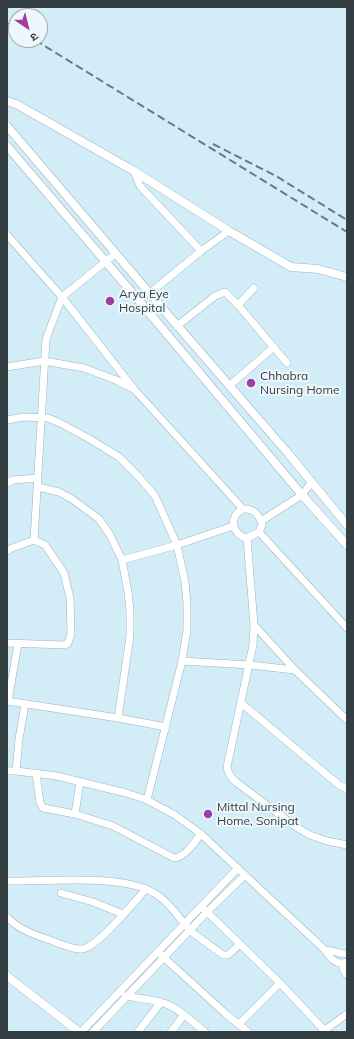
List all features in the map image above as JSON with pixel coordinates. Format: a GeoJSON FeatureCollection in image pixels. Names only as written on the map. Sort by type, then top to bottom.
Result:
{"type":"FeatureCollection","features":[{"type":"Feature","properties":{"kind":"street"},"geometry":{"type":"LineString","coordinates":[[7,101],[18,105],[134,171],[229,231],[292,267],[318,269],[347,277]]}},
{"type":"Feature","properties":{"kind":"street"},"geometry":{"type":"LineString","coordinates":[[7,126],[115,254],[287,452],[347,526]]}},
{"type":"Feature","properties":{"kind":"street"},"geometry":{"type":"LineString","coordinates":[[7,146],[106,261],[302,495],[347,545]]}},
{"type":"Feature","properties":{"kind":"street"},"geometry":{"type":"LineString","coordinates":[[134,171],[140,186],[201,251]]}},
{"type":"Feature","properties":{"kind":"street"},"geometry":{"type":"LineString","coordinates":[[150,293],[201,251],[229,231]]}},
{"type":"Feature","properties":{"kind":"street"},"geometry":{"type":"LineString","coordinates":[[7,235],[62,297],[134,389],[243,509]]}},
{"type":"Feature","properties":{"kind":"street"},"geometry":{"type":"LineString","coordinates":[[34,540],[46,339],[62,297],[115,254]]}},
{"type":"Feature","properties":{"kind":"street"},"geometry":{"type":"LineString","coordinates":[[238,306],[254,288]]}},
{"type":"Feature","properties":{"kind":"street"},"geometry":{"type":"LineString","coordinates":[[177,326],[215,296],[225,292],[287,363]]}},
{"type":"Feature","properties":{"kind":"street"},"geometry":{"type":"LineString","coordinates":[[229,386],[274,347]]}},
{"type":"Feature","properties":{"kind":"street"},"geometry":{"type":"LineString","coordinates":[[7,367],[44,361],[84,368],[116,380],[134,389]]}},
{"type":"Feature","properties":{"kind":"street"},"geometry":{"type":"LineString","coordinates":[[7,420],[23,417],[48,418],[60,423],[119,457],[155,496],[177,545],[185,582],[187,630],[182,661],[147,800]]}},
{"type":"Feature","properties":{"kind":"street"},"geometry":{"type":"LineString","coordinates":[[7,483],[14,480],[38,478]]}},
{"type":"Feature","properties":{"kind":"street"},"geometry":{"type":"LineString","coordinates":[[261,521],[302,495],[311,483]]}},
{"type":"Feature","properties":{"kind":"street"},"geometry":{"type":"LineString","coordinates":[[38,487],[59,492],[72,499],[99,519],[110,535],[122,560],[128,592],[130,636],[118,718]]}},
{"type":"Feature","properties":{"kind":"street"},"geometry":{"type":"LineString","coordinates":[[243,509],[254,511],[259,516],[262,526],[259,532],[247,538],[239,534],[233,526],[234,517],[243,509]]}},
{"type":"Feature","properties":{"kind":"street"},"geometry":{"type":"LineString","coordinates":[[122,560],[177,545],[233,526]]}},
{"type":"Feature","properties":{"kind":"street"},"geometry":{"type":"LineString","coordinates":[[259,532],[347,628]]}},
{"type":"Feature","properties":{"kind":"street"},"geometry":{"type":"LineString","coordinates":[[247,538],[254,625],[253,645],[228,767],[231,777],[296,827],[310,835],[327,841],[347,845]]}},
{"type":"Feature","properties":{"kind":"street"},"geometry":{"type":"LineString","coordinates":[[7,551],[34,540],[45,545],[64,573],[70,598],[71,634],[68,643],[65,645],[7,643]]}},
{"type":"Feature","properties":{"kind":"street"},"geometry":{"type":"LineString","coordinates":[[254,625],[295,670],[347,720]]}},
{"type":"Feature","properties":{"kind":"street"},"geometry":{"type":"LineString","coordinates":[[18,644],[8,701],[166,727]]}},
{"type":"Feature","properties":{"kind":"street"},"geometry":{"type":"LineString","coordinates":[[182,661],[250,665],[295,670]]}},
{"type":"Feature","properties":{"kind":"street"},"geometry":{"type":"LineString","coordinates":[[241,703],[339,785],[347,789]]}},
{"type":"Feature","properties":{"kind":"street"},"geometry":{"type":"LineString","coordinates":[[16,771],[19,739],[25,704]]}},
{"type":"Feature","properties":{"kind":"street"},"geometry":{"type":"LineString","coordinates":[[7,772],[16,771],[57,776],[126,793],[147,800],[175,815],[201,834],[238,868],[325,950],[330,958],[335,962],[345,963],[343,969],[347,975]]}},
{"type":"Feature","properties":{"kind":"street"},"geometry":{"type":"LineString","coordinates":[[36,773],[41,806],[47,810],[76,814],[113,826],[174,858],[179,858],[201,834]]}},
{"type":"Feature","properties":{"kind":"street"},"geometry":{"type":"LineString","coordinates":[[76,814],[80,782]]}},
{"type":"Feature","properties":{"kind":"street"},"geometry":{"type":"LineString","coordinates":[[7,976],[80,1032],[238,868]]}},
{"type":"Feature","properties":{"kind":"street"},"geometry":{"type":"LineString","coordinates":[[93,1032],[207,912],[245,875]]}},
{"type":"Feature","properties":{"kind":"street"},"geometry":{"type":"LineString","coordinates":[[7,881],[39,882],[70,880],[109,882],[146,889],[160,896],[190,930],[226,956],[240,944]]}},
{"type":"Feature","properties":{"kind":"street"},"geometry":{"type":"LineString","coordinates":[[7,917],[18,926],[43,938],[76,949],[82,949],[95,943],[146,889]]}},
{"type":"Feature","properties":{"kind":"street"},"geometry":{"type":"LineString","coordinates":[[61,893],[93,902],[123,914]]}},
{"type":"Feature","properties":{"kind":"street"},"geometry":{"type":"LineString","coordinates":[[201,906],[280,983],[323,1031],[347,1014]]}},
{"type":"Feature","properties":{"kind":"street"},"geometry":{"type":"LineString","coordinates":[[325,950],[332,950],[347,954]]}},
{"type":"Feature","properties":{"kind":"street"},"geometry":{"type":"LineString","coordinates":[[157,951],[248,1032]]}},
{"type":"Feature","properties":{"kind":"street"},"geometry":{"type":"LineString","coordinates":[[239,1024],[280,983]]}},
{"type":"Feature","properties":{"kind":"street"},"geometry":{"type":"LineString","coordinates":[[115,995],[161,1002],[184,1015],[205,1032]]}},
{"type":"Feature","properties":{"kind":"street"},"geometry":{"type":"LineString","coordinates":[[138,1032],[161,1002]]}},
{"type":"Feature","properties":{"kind":"street"},"geometry":{"type":"LineString","coordinates":[[171,1032],[184,1015]]}},
{"type":"Feature","properties":{"kind":"railway"},"geometry":{"type":"LineString","coordinates":[[48,48],[347,232]]}},
{"type":"Feature","properties":{"kind":"railway"},"geometry":{"type":"LineString","coordinates":[[213,144],[276,176],[347,220]]}},
{"type":"Feature","properties":{"kind":"place","name":"Arya Eye Hospital"},"geometry":{"type":"Point","coordinates":[110,301]}},
{"type":"Feature","properties":{"kind":"place","name":"Chhabra Nursing Home"},"geometry":{"type":"Point","coordinates":[251,383]}},
{"type":"Feature","properties":{"kind":"place","name":"Mittal Nursing Home, Sonipat"},"geometry":{"type":"Point","coordinates":[208,814]}}]}
